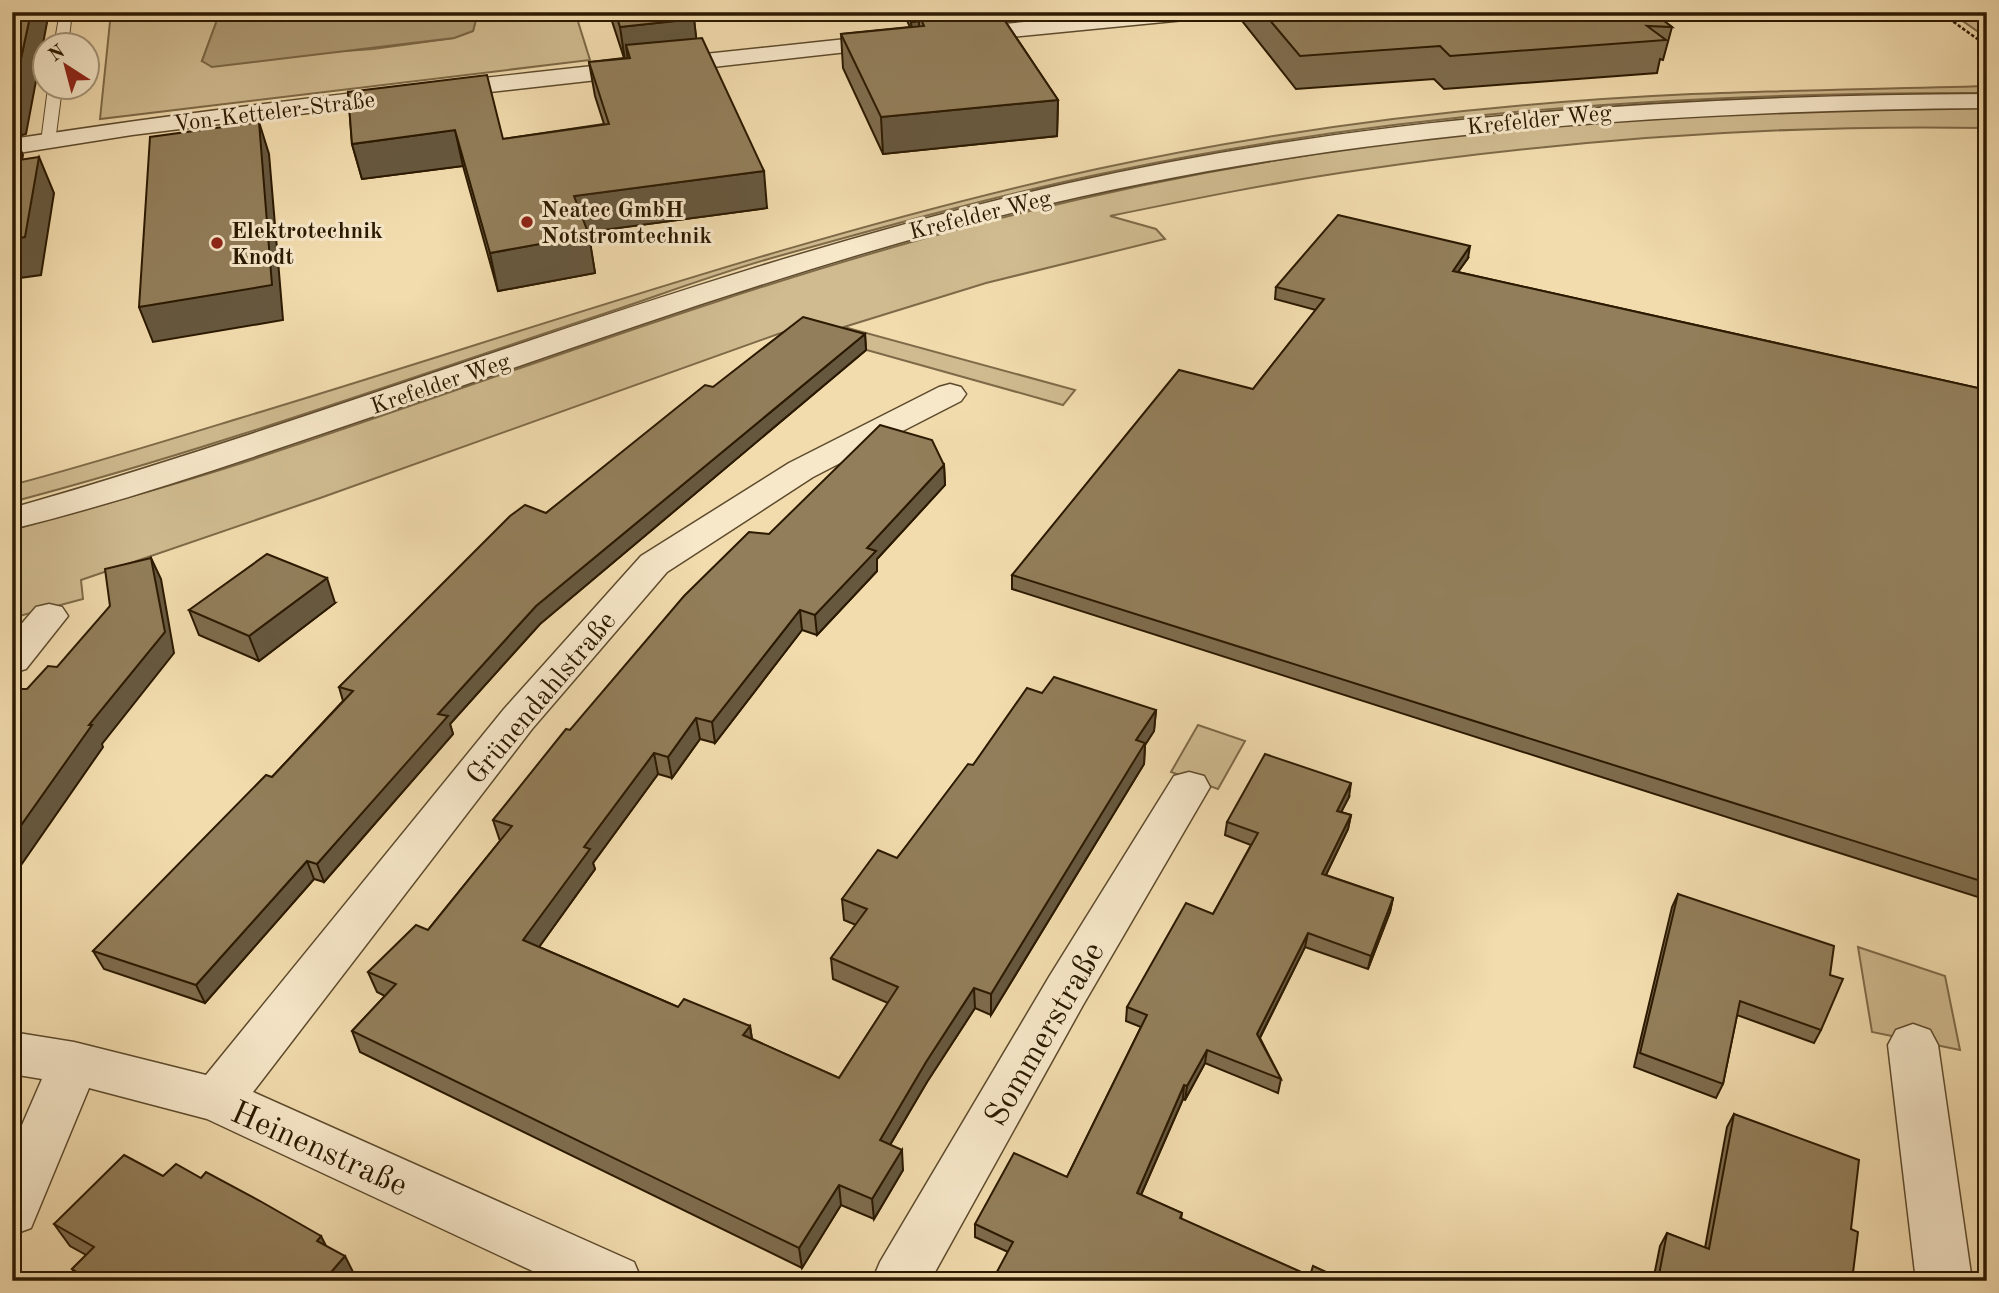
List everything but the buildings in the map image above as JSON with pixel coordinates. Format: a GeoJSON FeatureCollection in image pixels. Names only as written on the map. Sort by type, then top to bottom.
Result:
{"type":"FeatureCollection","features":[{"type":"Feature","properties":{"kind":"street"},"geometry":{"type":"LineString","coordinates":[[942,36],[1205,12]]}},
{"type":"Feature","properties":{"kind":"street","name":"Von-Ketteler-Straße"},"geometry":{"type":"LineString","coordinates":[[12,147],[132,128],[338,102],[915,39]]}},
{"type":"Feature","properties":{"kind":"street","name":"Krefelder Weg"},"geometry":{"type":"LineString","coordinates":[[12,519],[201,463],[689,298],[832,253],[941,222],[1172,170],[1422,131],[1625,111],[1772,103],[1987,101]]}},
{"type":"Feature","properties":{"kind":"street","name":"Grünendahlstraße"},"geometry":{"type":"LineString","coordinates":[[217,1100],[518,719],[654,564],[801,470],[950,394]]}},
{"type":"Feature","properties":{"kind":"street"},"geometry":{"type":"LineString","coordinates":[[12,660],[49,616]]}},
{"type":"Feature","properties":{"kind":"street","name":"Sommerstraße"},"geometry":{"type":"LineString","coordinates":[[901,1281],[1066,990],[1189,787]]}},
{"type":"Feature","properties":{"kind":"street"},"geometry":{"type":"LineString","coordinates":[[1913,1045],[1944,1281]]}},
{"type":"Feature","properties":{"kind":"street","name":"Heinenstraße"},"geometry":{"type":"LineString","coordinates":[[12,1053],[74,1063],[217,1100],[614,1281]]}},
{"type":"Feature","properties":{"kind":"street"},"geometry":{"type":"LineString","coordinates":[[12,1211],[74,1063]]}},
{"type":"Feature","properties":{"kind":"lane"},"geometry":{"type":"LineString","coordinates":[[63,32],[66,12]]}},
{"type":"Feature","properties":{"kind":"lane"},"geometry":{"type":"LineString","coordinates":[[48,142],[53,102]]}},
{"type":"Feature","properties":{"kind":"path"},"geometry":{"type":"LineString","coordinates":[[1940,12],[1987,46]]}},
{"type":"Feature","properties":{"kind":"shaded area"},"geometry":{"type":"Polygon","coordinates":[[[111,12],[220,12],[202,61],[373,49],[454,38],[473,31],[478,12],[575,12],[590,60],[100,119],[111,12]]]}},
{"type":"Feature","properties":{"kind":"shaded area"},"geometry":{"type":"Polygon","coordinates":[[[220,12],[478,12],[473,31],[454,38],[212,67],[202,61],[220,12]]]}},
{"type":"Feature","properties":{"kind":"shaded area"},"geometry":{"type":"Polygon","coordinates":[[[1950,12],[1987,12],[1987,38],[1950,12]]]}},
{"type":"Feature","properties":{"kind":"shaded area"},"geometry":{"type":"Polygon","coordinates":[[[1987,86],[1987,93],[1768,96],[1549,109],[1331,133],[1115,171],[946,210],[755,263],[228,439],[12,502],[12,485],[181,436],[772,254],[879,223],[1097,169],[1318,129],[1542,104],[1692,94],[1987,86]]]}},
{"type":"Feature","properties":{"kind":"shaded area"},"geometry":{"type":"Polygon","coordinates":[[[1987,107],[1987,128],[1830,129],[1594,142],[1438,159],[1329,175],[1110,216],[1156,229],[1165,239],[986,283],[844,327],[1075,390],[1063,405],[792,329],[323,497],[81,580],[83,599],[12,618],[12,530],[227,468],[698,308],[876,252],[966,227],[1152,183],[1341,150],[1435,137],[1721,113],[1987,107]]]}},
{"type":"Feature","properties":{"kind":"shaded area"},"geometry":{"type":"Polygon","coordinates":[[[1198,725],[1245,741],[1218,789],[1171,772],[1198,725]]]}},
{"type":"Feature","properties":{"kind":"shaded area"},"geometry":{"type":"Polygon","coordinates":[[[1858,947],[1945,976],[1960,1050],[1872,1032],[1858,947]]]}},
{"type":"Feature","properties":{"kind":"place","name":"Neatec GmbH Notstromtechnik"},"geometry":{"type":"Point","coordinates":[527,222]}},
{"type":"Feature","properties":{"kind":"place","name":"Elektrotechnik Knodt"},"geometry":{"type":"Point","coordinates":[217,243]}}]}
